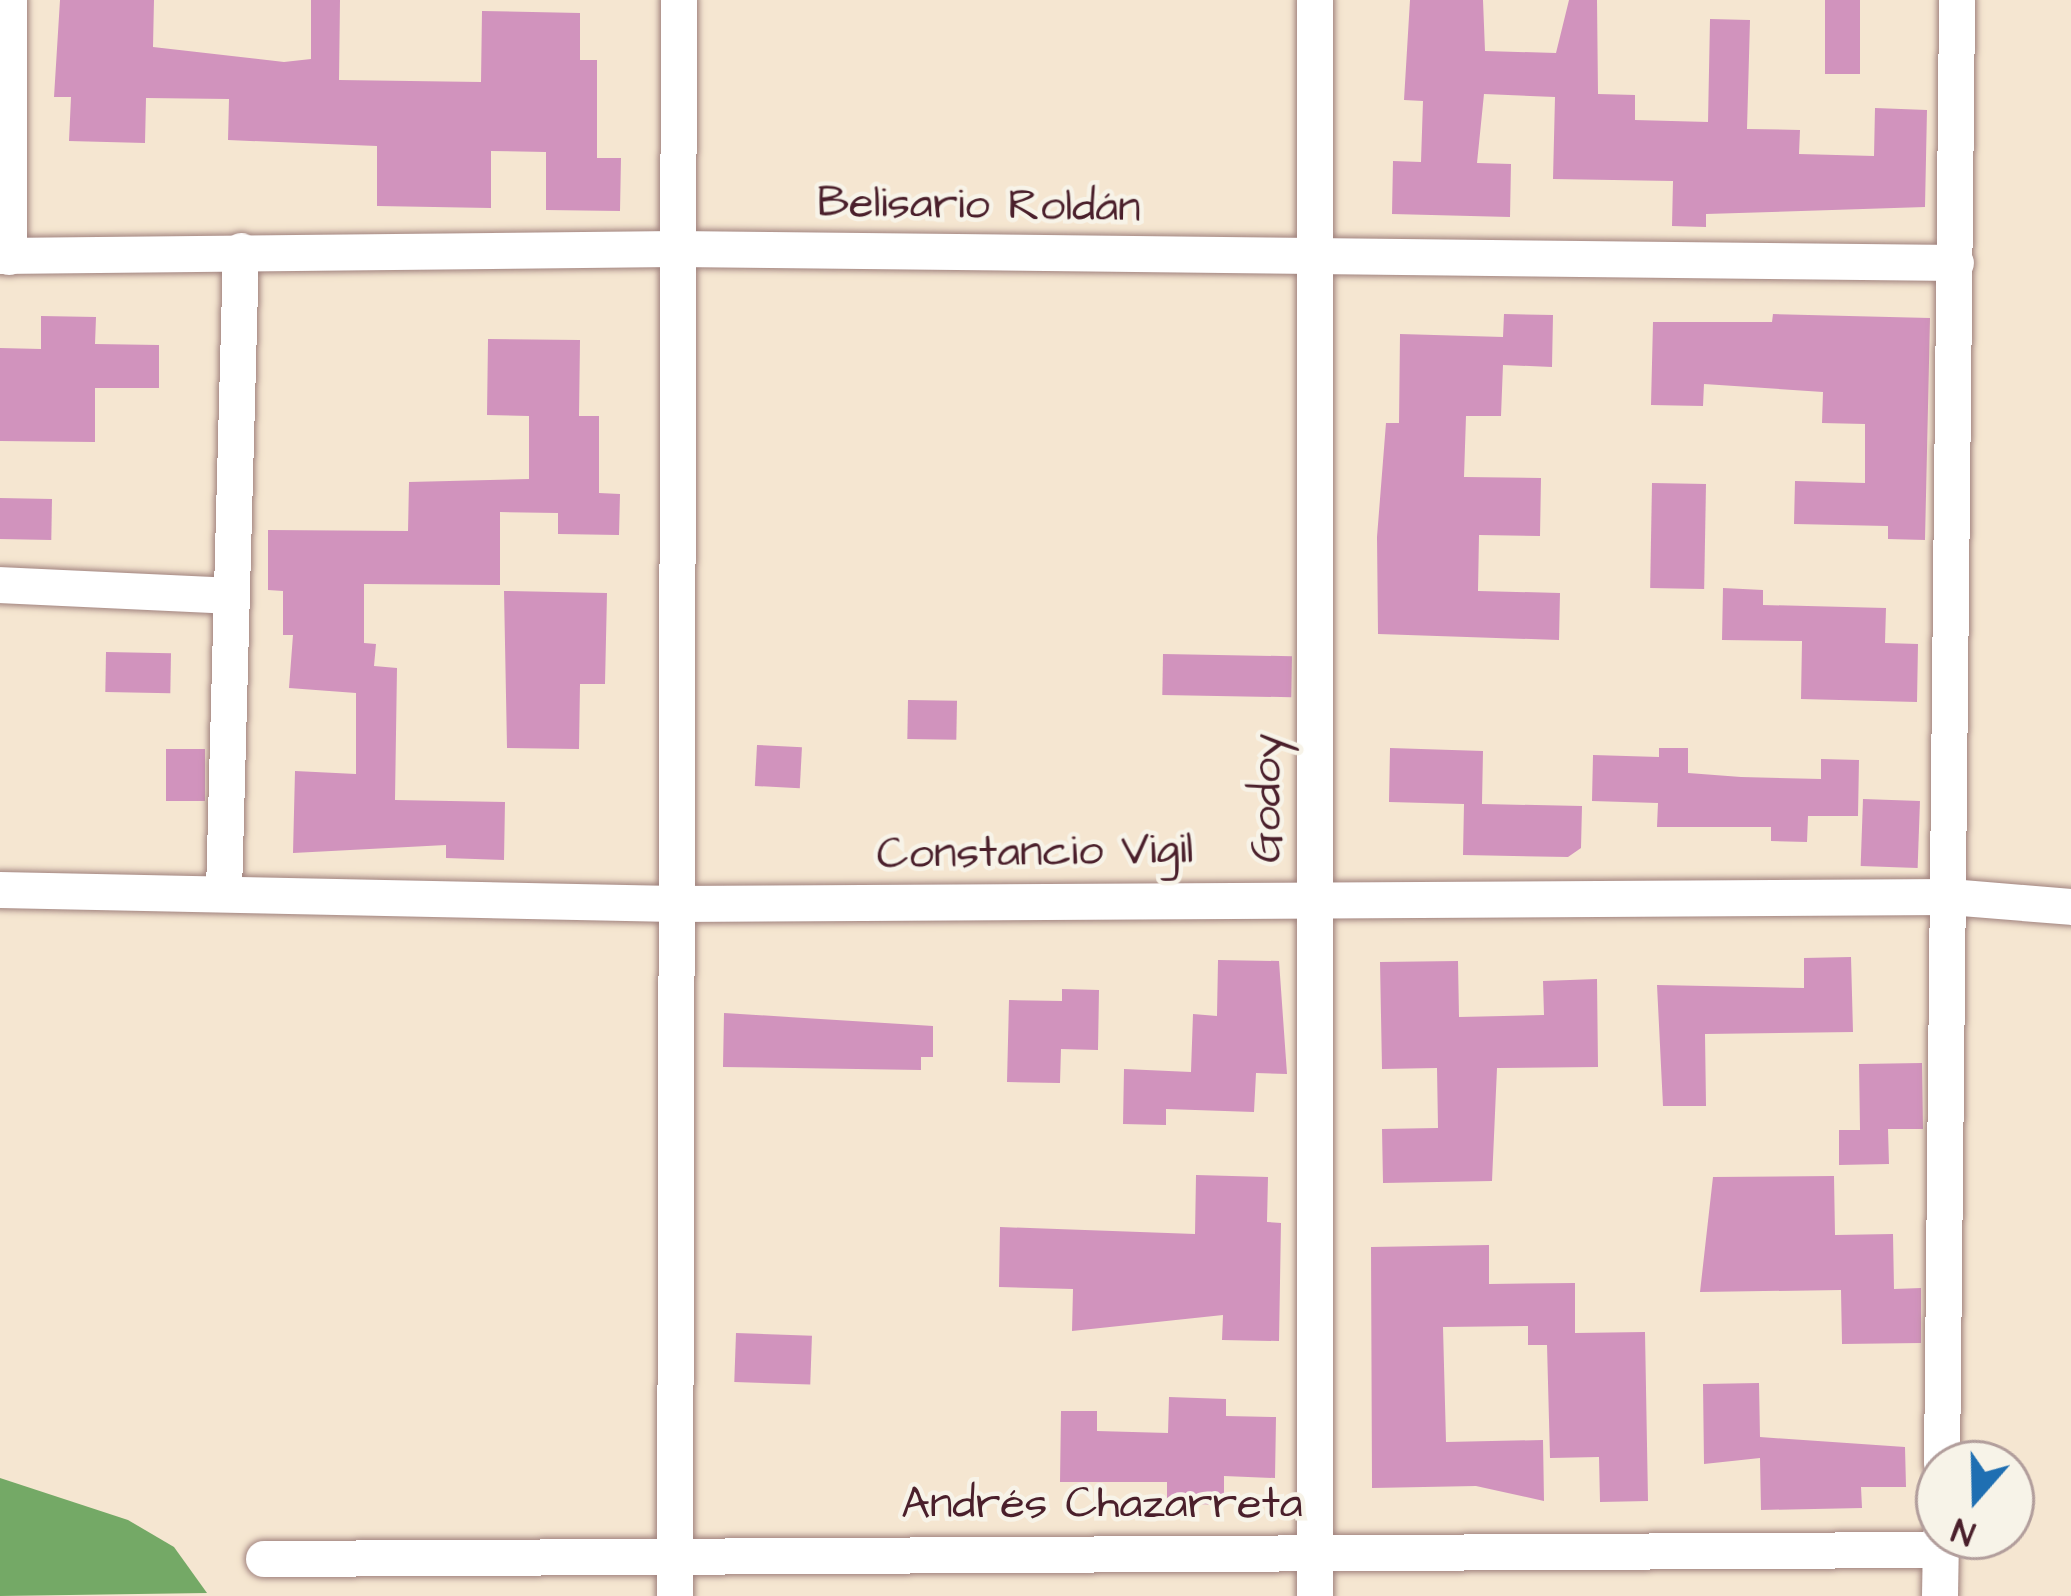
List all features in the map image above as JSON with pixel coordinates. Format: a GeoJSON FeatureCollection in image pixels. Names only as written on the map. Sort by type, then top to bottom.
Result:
{"type":"FeatureCollection","features":[{"type":"Feature","properties":{"kind":"street"},"geometry":{"type":"LineString","coordinates":[[4,256],[9,0]]}},
{"type":"Feature","properties":{"kind":"street"},"geometry":{"type":"LineString","coordinates":[[675,1596],[679,0]]}},
{"type":"Feature","properties":{"kind":"street","name":"Godoy"},"geometry":{"type":"LineString","coordinates":[[1315,0],[1316,1596]]}},
{"type":"Feature","properties":{"kind":"street"},"geometry":{"type":"LineString","coordinates":[[1942,1440],[1958,0]]}},
{"type":"Feature","properties":{"kind":"street"},"geometry":{"type":"LineString","coordinates":[[224,892],[241,250]]}},
{"type":"Feature","properties":{"kind":"street","name":"Belisario Roldán"},"geometry":{"type":"LineString","coordinates":[[4,256],[241,250],[676,250],[1956,262]]}},
{"type":"Feature","properties":{"kind":"street"},"geometry":{"type":"LineString","coordinates":[[0,586],[232,596]]}},
{"type":"Feature","properties":{"kind":"street","name":"Constancio Vigil"},"geometry":{"type":"LineString","coordinates":[[0,890],[675,904],[1950,897],[2071,907]]}},
{"type":"Feature","properties":{"kind":"street","name":"Andrés Chazarreta"},"geometry":{"type":"LineString","coordinates":[[264,1559],[1915,1543]]}},
{"type":"Feature","properties":{"kind":"street"},"geometry":{"type":"LineString","coordinates":[[1940,1596],[1941,1560]]}},
{"type":"Feature","properties":{"kind":"green space"},"geometry":{"type":"Polygon","coordinates":[[[0,1478],[128,1520],[174,1547],[207,1593],[0,1596],[0,1478]]]}},
{"type":"Feature","properties":{"kind":"building"},"geometry":{"type":"Polygon","coordinates":[[[60,0],[154,0],[153,47],[284,62],[311,59],[311,0],[340,0],[339,80],[481,82],[482,11],[580,13],[580,60],[597,60],[597,158],[621,158],[620,211],[546,210],[546,152],[491,151],[491,208],[377,206],[377,146],[228,140],[229,99],[146,98],[145,143],[69,141],[71,97],[54,97],[60,0]]]}},
{"type":"Feature","properties":{"kind":"building"},"geometry":{"type":"Polygon","coordinates":[[[1410,0],[1483,0],[1485,51],[1556,53],[1569,0],[1597,0],[1598,94],[1635,95],[1635,120],[1708,122],[1710,19],[1750,20],[1747,129],[1800,130],[1799,154],[1874,156],[1875,108],[1927,110],[1925,207],[1706,214],[1706,227],[1672,226],[1673,181],[1553,179],[1555,97],[1484,94],[1477,163],[1511,164],[1510,217],[1392,214],[1393,161],[1421,162],[1423,101],[1404,100],[1410,0]]]}},
{"type":"Feature","properties":{"kind":"building"},"geometry":{"type":"Polygon","coordinates":[[[1825,0],[1860,0],[1860,74],[1825,74],[1825,0]]]}},
{"type":"Feature","properties":{"kind":"building"},"geometry":{"type":"Polygon","coordinates":[[[1504,314],[1553,315],[1552,367],[1503,365],[1501,416],[1466,416],[1464,477],[1541,478],[1540,536],[1479,535],[1478,591],[1560,593],[1559,640],[1378,634],[1377,537],[1386,423],[1399,423],[1400,334],[1503,337],[1504,314]]]}},
{"type":"Feature","properties":{"kind":"building"},"geometry":{"type":"Polygon","coordinates":[[[1773,314],[1930,318],[1925,540],[1888,539],[1888,526],[1794,524],[1795,481],[1865,483],[1865,424],[1822,423],[1823,392],[1704,384],[1703,406],[1651,405],[1653,322],[1772,322],[1773,314]]]}},
{"type":"Feature","properties":{"kind":"building"},"geometry":{"type":"Polygon","coordinates":[[[41,316],[96,317],[95,344],[159,345],[159,388],[95,388],[95,442],[0,441],[0,348],[41,349],[41,316]]]}},
{"type":"Feature","properties":{"kind":"building"},"geometry":{"type":"Polygon","coordinates":[[[488,339],[580,340],[579,416],[599,416],[599,493],[620,494],[619,535],[558,534],[558,513],[500,512],[500,585],[364,584],[364,643],[376,644],[374,666],[397,668],[395,800],[505,802],[504,860],[446,858],[446,845],[293,853],[295,771],[356,774],[356,693],[289,688],[293,635],[283,635],[283,591],[268,590],[268,530],[408,531],[409,482],[529,479],[529,416],[487,415],[488,339]]]}},
{"type":"Feature","properties":{"kind":"building"},"geometry":{"type":"Polygon","coordinates":[[[1652,483],[1706,484],[1704,589],[1650,588],[1652,483]]]}},
{"type":"Feature","properties":{"kind":"building"},"geometry":{"type":"Polygon","coordinates":[[[0,498],[52,499],[51,540],[0,539],[0,498]]]}},
{"type":"Feature","properties":{"kind":"building"},"geometry":{"type":"Polygon","coordinates":[[[1723,588],[1763,590],[1763,605],[1886,608],[1885,643],[1918,644],[1917,702],[1801,699],[1802,641],[1722,640],[1723,588]]]}},
{"type":"Feature","properties":{"kind":"building"},"geometry":{"type":"Polygon","coordinates":[[[504,591],[607,593],[605,684],[580,684],[579,749],[507,748],[504,591]]]}},
{"type":"Feature","properties":{"kind":"building"},"geometry":{"type":"Polygon","coordinates":[[[106,652],[171,653],[170,693],[105,692],[106,652]]]}},
{"type":"Feature","properties":{"kind":"building"},"geometry":{"type":"Polygon","coordinates":[[[1163,654],[1292,656],[1291,697],[1162,695],[1163,654]]]}},
{"type":"Feature","properties":{"kind":"building"},"geometry":{"type":"Polygon","coordinates":[[[908,700],[957,701],[956,740],[907,739],[908,700]]]}},
{"type":"Feature","properties":{"kind":"building"},"geometry":{"type":"Polygon","coordinates":[[[757,745],[802,747],[800,788],[755,786],[757,745]]]}},
{"type":"Feature","properties":{"kind":"building"},"geometry":{"type":"Polygon","coordinates":[[[1390,748],[1483,751],[1482,804],[1582,806],[1581,848],[1568,857],[1463,855],[1464,804],[1389,802],[1390,748]]]}},
{"type":"Feature","properties":{"kind":"building"},"geometry":{"type":"Polygon","coordinates":[[[1659,748],[1688,748],[1688,773],[1741,777],[1821,779],[1821,759],[1859,760],[1858,816],[1808,816],[1807,842],[1771,841],[1771,827],[1657,827],[1658,803],[1592,801],[1593,755],[1659,757],[1659,748]]]}},
{"type":"Feature","properties":{"kind":"building"},"geometry":{"type":"Polygon","coordinates":[[[166,749],[205,749],[205,801],[166,801],[166,749]]]}},
{"type":"Feature","properties":{"kind":"building"},"geometry":{"type":"Polygon","coordinates":[[[1863,799],[1920,801],[1918,868],[1861,866],[1863,799]]]}},
{"type":"Feature","properties":{"kind":"building"},"geometry":{"type":"Polygon","coordinates":[[[1851,957],[1853,1032],[1705,1034],[1706,1106],[1663,1106],[1657,985],[1804,988],[1804,958],[1851,957]]]}},
{"type":"Feature","properties":{"kind":"building"},"geometry":{"type":"Polygon","coordinates":[[[1218,960],[1279,961],[1287,1074],[1256,1073],[1254,1112],[1166,1109],[1166,1125],[1123,1124],[1124,1069],[1191,1072],[1193,1014],[1217,1016],[1218,960]]]}},
{"type":"Feature","properties":{"kind":"building"},"geometry":{"type":"Polygon","coordinates":[[[1458,961],[1459,1017],[1544,1015],[1543,981],[1597,979],[1598,1067],[1497,1068],[1492,1181],[1383,1183],[1382,1129],[1438,1128],[1437,1068],[1382,1069],[1380,962],[1458,961]]]}},
{"type":"Feature","properties":{"kind":"building"},"geometry":{"type":"Polygon","coordinates":[[[1062,989],[1099,990],[1098,1050],[1061,1049],[1060,1083],[1007,1082],[1009,1000],[1062,1001],[1062,989]]]}},
{"type":"Feature","properties":{"kind":"building"},"geometry":{"type":"Polygon","coordinates":[[[724,1013],[933,1026],[933,1057],[921,1057],[921,1070],[723,1067],[724,1013]]]}},
{"type":"Feature","properties":{"kind":"building"},"geometry":{"type":"Polygon","coordinates":[[[1922,1063],[1923,1129],[1888,1129],[1889,1164],[1839,1165],[1839,1130],[1860,1130],[1859,1064],[1922,1063]]]}},
{"type":"Feature","properties":{"kind":"building"},"geometry":{"type":"Polygon","coordinates":[[[1196,1175],[1268,1177],[1267,1222],[1281,1223],[1279,1341],[1222,1340],[1223,1315],[1072,1331],[1073,1289],[999,1287],[1000,1227],[1195,1234],[1196,1175]]]}},
{"type":"Feature","properties":{"kind":"building"},"geometry":{"type":"Polygon","coordinates":[[[1834,1176],[1835,1235],[1893,1234],[1894,1289],[1921,1288],[1921,1343],[1842,1344],[1841,1290],[1700,1292],[1713,1177],[1834,1176]]]}},
{"type":"Feature","properties":{"kind":"building"},"geometry":{"type":"Polygon","coordinates":[[[1489,1245],[1489,1284],[1575,1283],[1575,1333],[1645,1332],[1648,1501],[1600,1502],[1599,1457],[1550,1458],[1547,1345],[1528,1345],[1528,1326],[1443,1327],[1446,1442],[1543,1440],[1544,1501],[1476,1486],[1372,1488],[1371,1247],[1489,1245]]]}},
{"type":"Feature","properties":{"kind":"building"},"geometry":{"type":"Polygon","coordinates":[[[736,1333],[812,1336],[810,1385],[734,1382],[736,1333]]]}},
{"type":"Feature","properties":{"kind":"building"},"geometry":{"type":"Polygon","coordinates":[[[1759,1383],[1760,1437],[1905,1447],[1906,1487],[1861,1487],[1862,1508],[1761,1510],[1760,1458],[1704,1464],[1703,1384],[1759,1383]]]}},
{"type":"Feature","properties":{"kind":"building"},"geometry":{"type":"Polygon","coordinates":[[[1169,1397],[1226,1399],[1226,1416],[1276,1417],[1275,1478],[1224,1476],[1224,1505],[1167,1503],[1167,1482],[1060,1482],[1061,1411],[1097,1411],[1097,1431],[1168,1433],[1169,1397]]]}}]}
